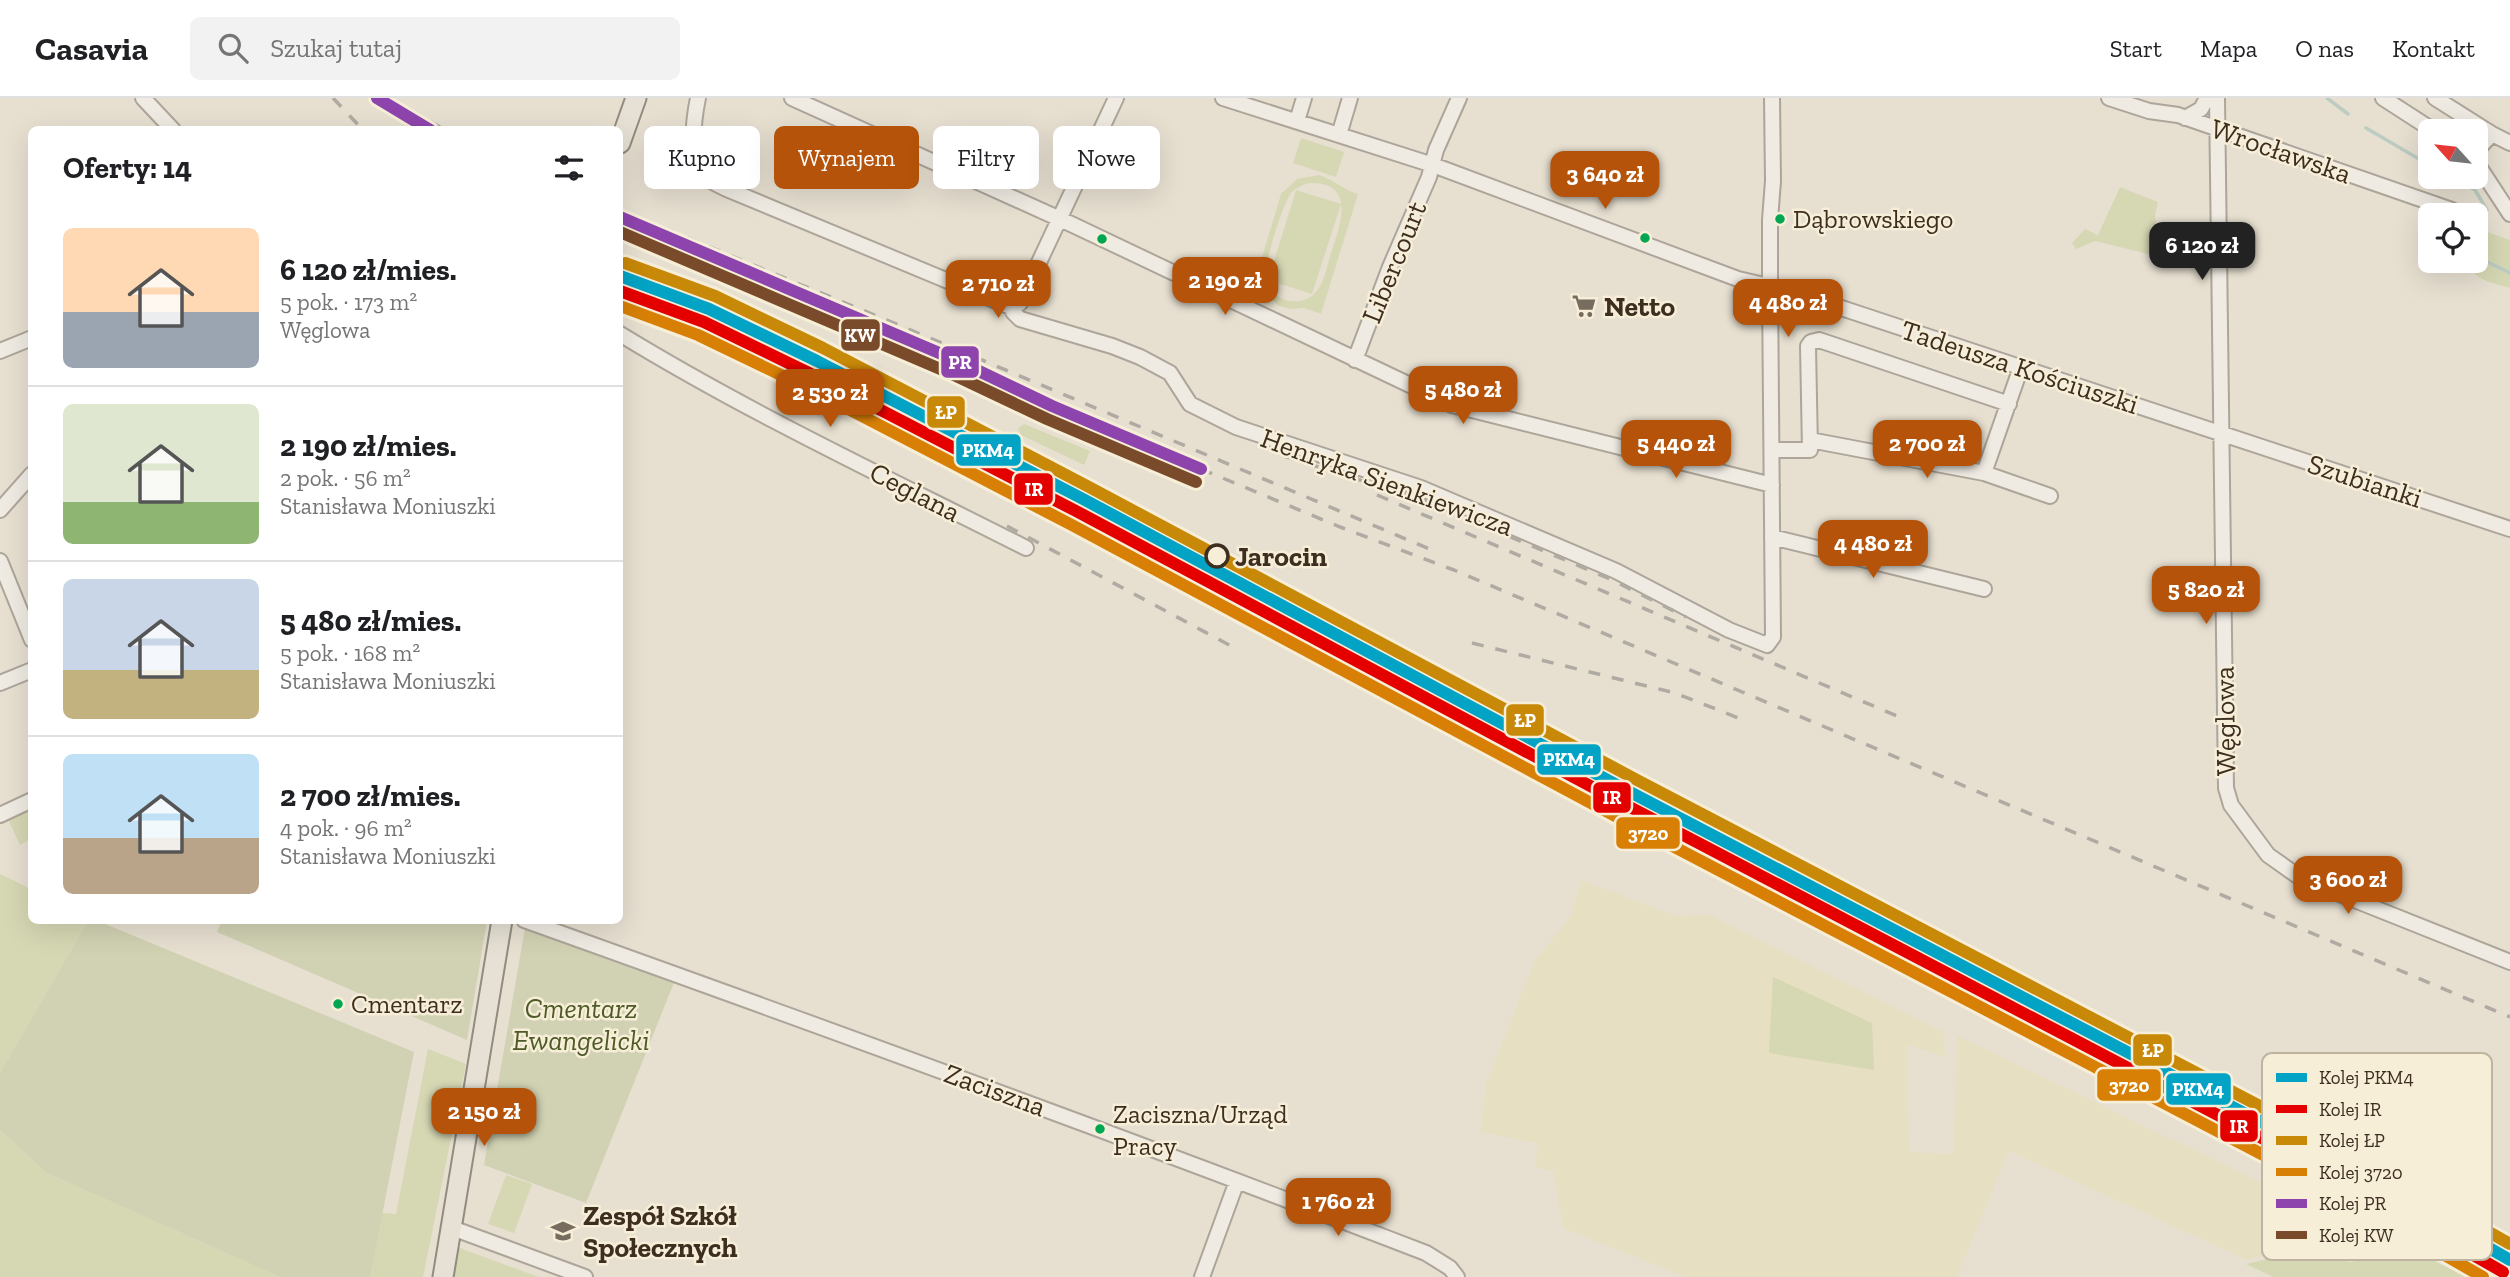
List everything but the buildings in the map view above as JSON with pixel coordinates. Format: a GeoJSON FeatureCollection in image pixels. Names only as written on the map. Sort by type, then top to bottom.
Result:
{"type":"FeatureCollection","features":[{"type":"Feature","properties":{"kind":"main road"},"geometry":{"type":"LineString","coordinates":[[623,135],[636,98]]}},
{"type":"Feature","properties":{"kind":"main road"},"geometry":{"type":"LineString","coordinates":[[443,1277],[501,924]]}},
{"type":"Feature","properties":{"kind":"street"},"geometry":{"type":"LineString","coordinates":[[143,98],[169,126]]}},
{"type":"Feature","properties":{"kind":"street","name":"Henryka Sienkiewicza"},"geometry":{"type":"LineString","coordinates":[[698,98],[694,139],[696,157],[703,175],[729,190],[1013,308],[1013,312],[1020,319],[1140,357],[1170,373],[1190,404],[1236,427],[1421,488],[1616,571],[1729,630],[1767,645],[1773,637],[1772,537]]}},
{"type":"Feature","properties":{"kind":"street"},"geometry":{"type":"LineString","coordinates":[[792,98],[1059,219],[1432,397],[1464,409],[1772,485]]}},
{"type":"Feature","properties":{"kind":"street"},"geometry":{"type":"LineString","coordinates":[[1013,308],[1020,303],[1116,98]]}},
{"type":"Feature","properties":{"kind":"street","name":"Tadeusza Kościuszki"},"geometry":{"type":"LineString","coordinates":[[1223,98],[1433,165],[1738,279],[1790,291],[2221,433]]}},
{"type":"Feature","properties":{"kind":"street"},"geometry":{"type":"LineString","coordinates":[[1297,121],[1304,98]]}},
{"type":"Feature","properties":{"kind":"street"},"geometry":{"type":"LineString","coordinates":[[1339,135],[1350,98]]}},
{"type":"Feature","properties":{"kind":"street","name":"Libercourt"},"geometry":{"type":"LineString","coordinates":[[1355,360],[1390,267],[1429,177],[1436,150],[1459,98]]}},
{"type":"Feature","properties":{"kind":"street"},"geometry":{"type":"LineString","coordinates":[[1772,98],[1772,537],[1983,589]]}},
{"type":"Feature","properties":{"kind":"street","name":"Wrocławska"},"geometry":{"type":"LineString","coordinates":[[2109,98],[2149,111],[2185,118],[2431,203]]}},
{"type":"Feature","properties":{"kind":"street"},"geometry":{"type":"LineString","coordinates":[[2185,118],[2201,109],[2207,98]]}},
{"type":"Feature","properties":{"kind":"street","name":"Węglowa"},"geometry":{"type":"LineString","coordinates":[[2217,98],[2226,788],[2231,805],[2268,855],[2302,879],[2510,962]]}},
{"type":"Feature","properties":{"kind":"street"},"geometry":{"type":"LineString","coordinates":[[2383,98],[2418,121]]}},
{"type":"Feature","properties":{"kind":"street"},"geometry":{"type":"LineString","coordinates":[[2435,98],[2510,143]]}},
{"type":"Feature","properties":{"kind":"street"},"geometry":{"type":"LineString","coordinates":[[2488,138],[2492,134]]}},
{"type":"Feature","properties":{"kind":"street"},"geometry":{"type":"LineString","coordinates":[[2488,180],[2510,214]]}},
{"type":"Feature","properties":{"kind":"street","name":"Ceglana"},"geometry":{"type":"LineString","coordinates":[[623,336],[768,418],[1026,548]]}},
{"type":"Feature","properties":{"kind":"street"},"geometry":{"type":"LineString","coordinates":[[0,351],[28,340]]}},
{"type":"Feature","properties":{"kind":"street"},"geometry":{"type":"LineString","coordinates":[[1772,450],[1810,450],[1808,346],[1819,340],[2009,404]]}},
{"type":"Feature","properties":{"kind":"street"},"geometry":{"type":"LineString","coordinates":[[1984,473],[2021,367]]}},
{"type":"Feature","properties":{"kind":"street","name":"Szubianki"},"geometry":{"type":"LineString","coordinates":[[2221,433],[2510,529]]}},
{"type":"Feature","properties":{"kind":"street"},"geometry":{"type":"LineString","coordinates":[[1810,440],[1984,473],[2050,496]]}},
{"type":"Feature","properties":{"kind":"street"},"geometry":{"type":"LineString","coordinates":[[0,510],[28,478]]}},
{"type":"Feature","properties":{"kind":"street"},"geometry":{"type":"LineString","coordinates":[[0,561],[28,630]]}},
{"type":"Feature","properties":{"kind":"street"},"geometry":{"type":"LineString","coordinates":[[0,683],[28,672]]}},
{"type":"Feature","properties":{"kind":"street"},"geometry":{"type":"LineString","coordinates":[[0,815],[28,802]]}},
{"type":"Feature","properties":{"kind":"street","name":"Zaciszna"},"geometry":{"type":"LineString","coordinates":[[535,924],[950,1073],[1426,1253],[1450,1268],[1457,1277]]}},
{"type":"Feature","properties":{"kind":"street"},"geometry":{"type":"LineString","coordinates":[[1202,1277],[1237,1181]]}},
{"type":"Feature","properties":{"kind":"street"},"geometry":{"type":"LineString","coordinates":[[452,1228],[585,1277]]}},
{"type":"Feature","properties":{"kind":"shaded area"},"geometry":{"type":"Polygon","coordinates":[[[1581,880],[1676,916],[1710,915],[1943,1032],[1945,1057],[1907,1044],[1909,1152],[1953,1154],[1957,1035],[2262,1183],[2262,1256],[2247,1260],[2009,1151],[1957,1277],[1686,1277],[1563,1228],[1553,1171],[1536,1168],[1537,1143],[1480,1132],[1486,1084],[1534,962],[1571,916],[1581,880]]]}},
{"type":"Feature","properties":{"kind":"green space"},"geometry":{"type":"Polygon","coordinates":[[[1301,138],[1344,152],[1336,177],[1293,163],[1301,138]]]}},
{"type":"Feature","properties":{"kind":"green space"},"geometry":{"type":"Polygon","coordinates":[[[1319,175],[1358,194],[1321,314],[1304,308],[1290,309],[1279,306],[1263,292],[1257,274],[1281,194],[1297,179],[1319,175]],[[1310,183],[1291,193],[1279,221],[1266,276],[1272,291],[1285,300],[1309,298],[1323,279],[1342,208],[1340,198],[1334,190],[1325,185],[1310,183]]]}},
{"type":"Feature","properties":{"kind":"green space"},"geometry":{"type":"Polygon","coordinates":[[[2120,187],[2158,202],[2155,215],[2157,231],[2148,254],[2095,241],[2076,249],[2072,243],[2085,229],[2098,235],[2120,187]]]}},
{"type":"Feature","properties":{"kind":"green space"},"geometry":{"type":"Polygon","coordinates":[[[1296,190],[1341,204],[1312,294],[1268,280],[1296,190]]]}},
{"type":"Feature","properties":{"kind":"green space"},"geometry":{"type":"Polygon","coordinates":[[[2488,232],[2510,240],[2510,288],[2473,273],[2488,273],[2488,232]]]}},
{"type":"Feature","properties":{"kind":"green space"},"geometry":{"type":"Polygon","coordinates":[[[1024,424],[1090,451],[1084,465],[1021,435],[1018,428],[1024,424]]]}},
{"type":"Feature","properties":{"kind":"green space"},"geometry":{"type":"Polygon","coordinates":[[[28,809],[28,841],[20,845],[8,819],[28,809]]]}},
{"type":"Feature","properties":{"kind":"green space"},"geometry":{"type":"Polygon","coordinates":[[[0,874],[28,888],[28,924],[86,924],[0,1073],[0,874]]]}},
{"type":"Feature","properties":{"kind":"green space"},"geometry":{"type":"Polygon","coordinates":[[[86,924],[105,924],[414,1052],[370,1277],[280,1277],[47,1173],[0,1130],[0,1073],[86,924]]]}},
{"type":"Feature","properties":{"kind":"green space"},"geometry":{"type":"Polygon","coordinates":[[[220,924],[486,924],[467,1040],[217,932],[220,924]]]}},
{"type":"Feature","properties":{"kind":"green space","name":"Cmentarz Ewangelicki"},"geometry":{"type":"Polygon","coordinates":[[[525,928],[675,980],[586,1203],[484,1165],[525,928]]]}},
{"type":"Feature","properties":{"kind":"green space"},"geometry":{"type":"Polygon","coordinates":[[[1773,977],[1872,1023],[1874,1070],[1769,1053],[1773,977]]]}},
{"type":"Feature","properties":{"kind":"green space"},"geometry":{"type":"Polygon","coordinates":[[[428,1049],[466,1064],[423,1277],[370,1277],[382,1213],[396,1214],[428,1049]]]}},
{"type":"Feature","properties":{"kind":"green space"},"geometry":{"type":"Polygon","coordinates":[[[0,1130],[47,1173],[280,1277],[0,1277],[0,1130]]]}},
{"type":"Feature","properties":{"kind":"green space"},"geometry":{"type":"Polygon","coordinates":[[[506,1175],[532,1184],[514,1233],[488,1224],[506,1175]]]}},
{"type":"Feature","properties":{"kind":"green space"},"geometry":{"type":"Polygon","coordinates":[[[457,1247],[539,1277],[452,1277],[457,1247]]]}},
{"type":"Feature","properties":{"kind":"green space"},"geometry":{"type":"Polygon","coordinates":[[[2263,1260],[2432,1260],[2467,1277],[2273,1277],[2246,1264],[2263,1260]]]}},
{"type":"Feature","properties":{"kind":"waterway"},"geometry":{"type":"LineString","coordinates":[[2327,98],[2348,114]]}},
{"type":"Feature","properties":{"kind":"waterway"},"geometry":{"type":"LineString","coordinates":[[2366,128],[2418,158]]}},
{"type":"Feature","properties":{"kind":"waterway"},"geometry":{"type":"LineString","coordinates":[[2473,189],[2483,203]]}},
{"type":"Feature","properties":{"kind":"waterway"},"geometry":{"type":"LineString","coordinates":[[2488,262],[2510,273]]}},
{"type":"Feature","properties":{"kind":"railway"},"geometry":{"type":"LineString","coordinates":[[333,98],[359,126]]}},
{"type":"Feature","properties":{"kind":"railway"},"geometry":{"type":"LineString","coordinates":[[389,98],[438,126]]}},
{"type":"Feature","properties":{"kind":"railway"},"geometry":{"type":"LineString","coordinates":[[623,211],[1439,553]]}},
{"type":"Feature","properties":{"kind":"railway"},"geometry":{"type":"LineString","coordinates":[[623,272],[709,309]]}},
{"type":"Feature","properties":{"kind":"railway"},"geometry":{"type":"LineString","coordinates":[[712,335],[1581,796],[2262,1139]]}},
{"type":"Feature","properties":{"kind":"railway"},"geometry":{"type":"LineString","coordinates":[[1284,456],[1423,500],[1610,579],[1686,617]]}},
{"type":"Feature","properties":{"kind":"railway"},"geometry":{"type":"LineString","coordinates":[[1201,469],[1340,527],[1454,570],[2510,1017]]}},
{"type":"Feature","properties":{"kind":"railway"},"geometry":{"type":"LineString","coordinates":[[1377,495],[1897,716]]}},
{"type":"Feature","properties":{"kind":"railway"},"geometry":{"type":"LineString","coordinates":[[1007,526],[1233,647]]}},
{"type":"Feature","properties":{"kind":"railway"},"geometry":{"type":"LineString","coordinates":[[1472,643],[1675,693],[1741,719]]}},
{"type":"Feature","properties":{"kind":"railway"},"geometry":{"type":"LineString","coordinates":[[2481,1260],[2510,1277]]}},
{"type":"Feature","properties":{"kind":"rail line","name":"PR"},"geometry":{"type":"LineString","coordinates":[[377,98],[423,126]]}},
{"type":"Feature","properties":{"kind":"rail line","name":"PR"},"geometry":{"type":"LineString","coordinates":[[623,218],[958,361],[1052,406],[1201,469]]}},
{"type":"Feature","properties":{"kind":"rail line","name":"KW"},"geometry":{"type":"LineString","coordinates":[[623,233],[1196,482]]}},
{"type":"Feature","properties":{"kind":"rail line","name":"ŁP"},"geometry":{"type":"LineString","coordinates":[[625,263],[715,296],[823,348],[1637,780],[2262,1107]]}},
{"type":"Feature","properties":{"kind":"rail line","name":"PKM4"},"geometry":{"type":"LineString","coordinates":[[623,277],[709,309],[817,361],[1083,499],[1630,792],[2262,1122]]}},
{"type":"Feature","properties":{"kind":"rail line","name":"IR"},"geometry":{"type":"LineString","coordinates":[[623,292],[704,322],[811,374],[1076,511],[1624,804],[2262,1138]]}},
{"type":"Feature","properties":{"kind":"rail line","name":"3720"},"geometry":{"type":"LineString","coordinates":[[623,307],[698,335],[804,386],[1070,524],[1617,817],[2262,1154]]}},
{"type":"Feature","properties":{"kind":"rail line","name":"ŁP"},"geometry":{"type":"LineString","coordinates":[[2492,1234],[2510,1244]]}},
{"type":"Feature","properties":{"kind":"rail line","name":"PKM4"},"geometry":{"type":"LineString","coordinates":[[2492,1250],[2510,1260]]}},
{"type":"Feature","properties":{"kind":"rail line","name":"3720"},"geometry":{"type":"LineString","coordinates":[[2453,1260],[2483,1277]]}},
{"type":"Feature","properties":{"kind":"rail line","name":"IR"},"geometry":{"type":"LineString","coordinates":[[2482,1260],[2503,1272]]}},
{"type":"Feature","properties":{"kind":"place","name":"Dąbrowskiego"},"geometry":{"type":"Point","coordinates":[1780,219]}},
{"type":"Feature","properties":{"kind":"place","name":"Netto"},"geometry":{"type":"Point","coordinates":[1584,306]}},
{"type":"Feature","properties":{"kind":"place","name":"Jarocin"},"geometry":{"type":"Point","coordinates":[1217,556]}},
{"type":"Feature","properties":{"kind":"place","name":"Cmentarz"},"geometry":{"type":"Point","coordinates":[338,1004]}},
{"type":"Feature","properties":{"kind":"place","name":"Zaciszna/Urząd Pracy"},"geometry":{"type":"Point","coordinates":[1100,1129]}},
{"type":"Feature","properties":{"kind":"place","name":"Zespół Szkół Społecznych"},"geometry":{"type":"Point","coordinates":[563,1231]}}]}
